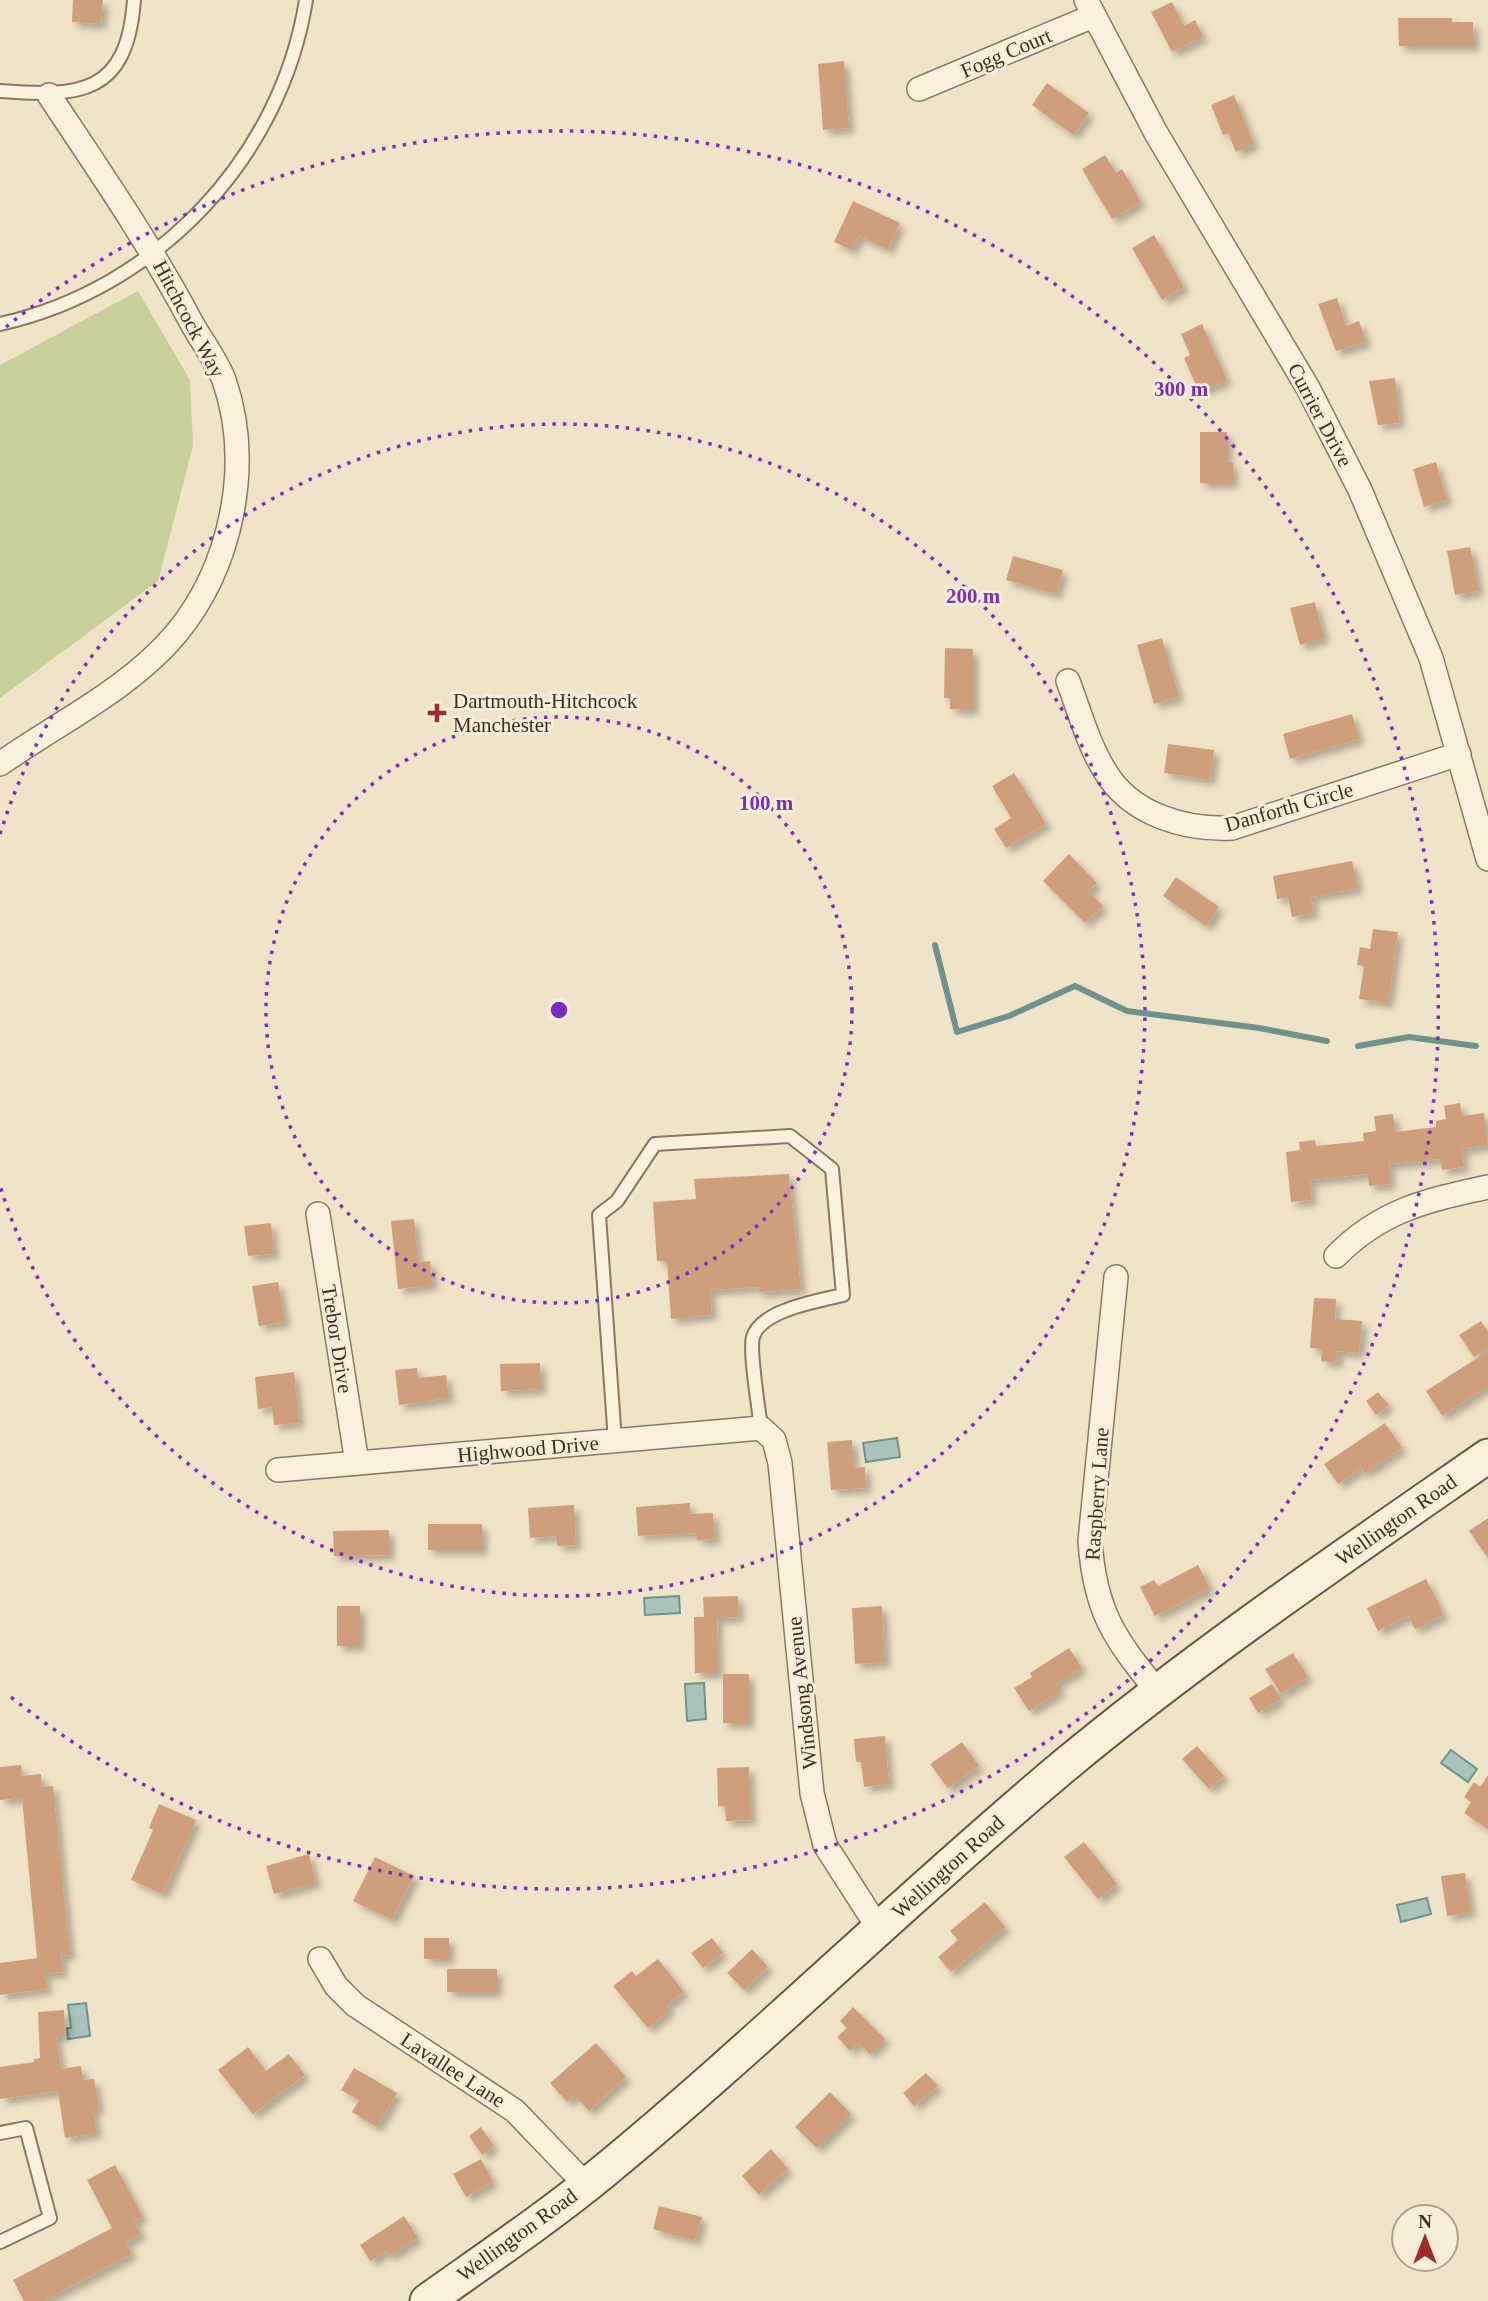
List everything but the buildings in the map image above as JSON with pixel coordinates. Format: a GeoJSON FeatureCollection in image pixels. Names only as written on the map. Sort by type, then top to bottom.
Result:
{"type":"FeatureCollection","features":[{"type":"Feature","properties":{"kind":"main road","name":"Wellington Road"},"geometry":{"type":"LineString","coordinates":[[427,2301],[586,2185],[708,2082],[1034,1792],[1158,1692],[1260,1616],[1488,1457]]}},
{"type":"Feature","properties":{"kind":"street","name":"Fogg Court"},"geometry":{"type":"LineString","coordinates":[[919,89],[1089,8]]}},
{"type":"Feature","properties":{"kind":"street","name":"Currier Drive"},"geometry":{"type":"LineString","coordinates":[[1089,8],[1156,133],[1308,388],[1360,490],[1431,657],[1488,859]]}},
{"type":"Feature","properties":{"kind":"street","name":"Hitchcock Way"},"geometry":{"type":"LineString","coordinates":[[0,764],[144,667],[175,635],[201,598],[220,557],[233,513],[237,468],[234,422],[223,378],[153,253],[49,95]]}},
{"type":"Feature","properties":{"kind":"street","name":"Danforth Circle"},"geometry":{"type":"LineString","coordinates":[[1068,681],[1105,773],[1121,790],[1157,816],[1204,829],[1232,828],[1459,754]]}},
{"type":"Feature","properties":{"kind":"street"},"geometry":{"type":"LineString","coordinates":[[1336,1256],[1357,1234],[1387,1215],[1420,1203],[1488,1187]]}},
{"type":"Feature","properties":{"kind":"street","name":"Trebor Drive"},"geometry":{"type":"LineString","coordinates":[[318,1214],[357,1464]]}},
{"type":"Feature","properties":{"kind":"street","name":"Raspberry Lane"},"geometry":{"type":"LineString","coordinates":[[1116,1277],[1090,1541],[1092,1571],[1109,1628],[1158,1692]]}},
{"type":"Feature","properties":{"kind":"street","name":"Highwood Drive"},"geometry":{"type":"LineString","coordinates":[[278,1470],[615,1441],[767,1434]]}},
{"type":"Feature","properties":{"kind":"street","name":"Windsong Avenue"},"geometry":{"type":"LineString","coordinates":[[767,1434],[780,1462],[812,1793],[825,1845],[879,1929]]}},
{"type":"Feature","properties":{"kind":"street","name":"Lavallee Lane"},"geometry":{"type":"LineString","coordinates":[[320,1959],[336,1986],[355,2005],[515,2111],[586,2185]]}},
{"type":"Feature","properties":{"kind":"lane"},"geometry":{"type":"LineString","coordinates":[[0,91],[49,95],[83,89],[96,83],[113,67],[131,35],[134,0]]}},
{"type":"Feature","properties":{"kind":"lane"},"geometry":{"type":"LineString","coordinates":[[0,324],[67,303],[153,253],[179,233],[239,168],[276,102],[296,49],[306,0]]}},
{"type":"Feature","properties":{"kind":"lane"},"geometry":{"type":"LineString","coordinates":[[615,1441],[599,1214],[617,1201],[655,1144],[790,1136],[832,1169],[843,1295],[785,1311],[763,1321],[753,1338],[767,1434]]}},
{"type":"Feature","properties":{"kind":"lane"},"geometry":{"type":"LineString","coordinates":[[0,2133],[26,2128],[50,2218],[0,2242]]}},
{"type":"Feature","properties":{"kind":"green space"},"geometry":{"type":"Polygon","coordinates":[[[138,291],[190,380],[193,446],[158,581],[0,698],[0,365],[138,291]]]}},
{"type":"Feature","properties":{"kind":"water"},"geometry":{"type":"Polygon","coordinates":[[[897,1438],[900,1457],[866,1462],[863,1443],[897,1438]]]}},
{"type":"Feature","properties":{"kind":"water"},"geometry":{"type":"Polygon","coordinates":[[[679,1596],[680,1613],[645,1615],[644,1598],[679,1596]]]}},
{"type":"Feature","properties":{"kind":"water"},"geometry":{"type":"Polygon","coordinates":[[[704,1683],[706,1719],[687,1721],[685,1684],[704,1683]]]}},
{"type":"Feature","properties":{"kind":"water"},"geometry":{"type":"Polygon","coordinates":[[[1451,1750],[1477,1769],[1468,1782],[1441,1763],[1451,1750]]]}},
{"type":"Feature","properties":{"kind":"water"},"geometry":{"type":"Polygon","coordinates":[[[1427,1898],[1431,1914],[1401,1922],[1397,1905],[1427,1898]]]}},
{"type":"Feature","properties":{"kind":"water"},"geometry":{"type":"Polygon","coordinates":[[[86,2003],[90,2036],[68,2039],[67,2028],[71,2028],[68,2005],[86,2003]]]}},
{"type":"Feature","properties":{"kind":"waterway"},"geometry":{"type":"LineString","coordinates":[[935,945],[957,1032],[1009,1016],[1075,986],[1127,1011],[1259,1028],[1327,1041]]}},
{"type":"Feature","properties":{"kind":"waterway"},"geometry":{"type":"LineString","coordinates":[[1358,1046],[1409,1037],[1476,1046]]}},
{"type":"Feature","properties":{"kind":"place","name":"Dartmouth-Hitchcock Manchester"},"geometry":{"type":"Point","coordinates":[437,713]}}]}
